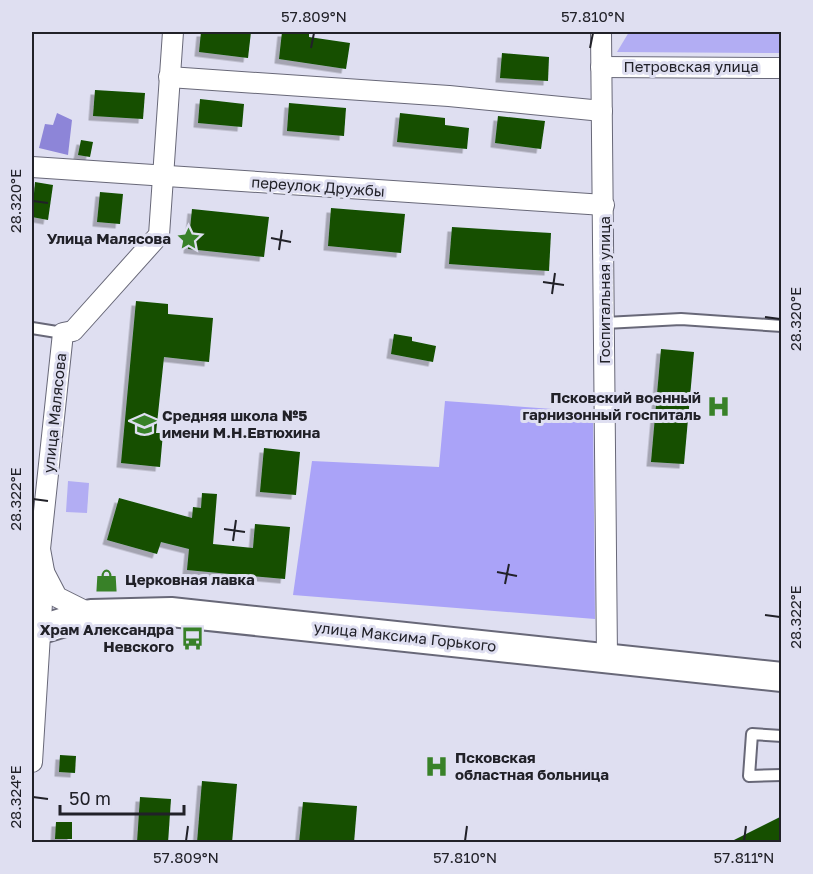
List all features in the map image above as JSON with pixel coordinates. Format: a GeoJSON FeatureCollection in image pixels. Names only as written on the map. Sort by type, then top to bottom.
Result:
{"type":"FeatureCollection","features":[{"type":"Feature","properties":{"kind":"main road","name":"улица Максима Горького"},"geometry":{"type":"LineString","coordinates":[[36,631],[91,614],[171,612],[782,677]]}},
{"type":"Feature","properties":{"kind":"street","name":"улица Малясова"},"geometry":{"type":"LineString","coordinates":[[32,762],[38,567],[63,333],[73,331],[159,235],[161,177],[173,32]]}},
{"type":"Feature","properties":{"kind":"street","name":"Госпитальная улица"},"geometry":{"type":"LineString","coordinates":[[601,32],[607,657]]}},
{"type":"Feature","properties":{"kind":"street","name":"Петровская улица"},"geometry":{"type":"LineString","coordinates":[[601,67],[782,68]]}},
{"type":"Feature","properties":{"kind":"street"},"geometry":{"type":"LineString","coordinates":[[169,77],[449,96],[602,111]]}},
{"type":"Feature","properties":{"kind":"street","name":"переулок Дружбы"},"geometry":{"type":"LineString","coordinates":[[32,167],[604,205]]}},
{"type":"Feature","properties":{"kind":"street"},"geometry":{"type":"LineString","coordinates":[[38,567],[57,597],[91,614]]}},
{"type":"Feature","properties":{"kind":"lane"},"geometry":{"type":"LineString","coordinates":[[605,323],[681,319],[782,326]]}},
{"type":"Feature","properties":{"kind":"lane"},"geometry":{"type":"LineString","coordinates":[[32,328],[63,333]]}},
{"type":"Feature","properties":{"kind":"lane"},"geometry":{"type":"LineString","coordinates":[[782,736],[753,734],[749,776],[782,775]]}},
{"type":"Feature","properties":{"kind":"shaded area"},"geometry":{"type":"Polygon","coordinates":[[[629,32],[781,32],[781,53],[617,52],[629,32]]]}},
{"type":"Feature","properties":{"kind":"shaded area"},"geometry":{"type":"Polygon","coordinates":[[[57,113],[72,120],[68,155],[39,148],[45,124],[53,125],[57,113]]]}},
{"type":"Feature","properties":{"kind":"shaded area"},"geometry":{"type":"Polygon","coordinates":[[[445,401],[593,412],[595,619],[293,595],[312,461],[439,467],[445,401]]]}},
{"type":"Feature","properties":{"kind":"shaded area"},"geometry":{"type":"Polygon","coordinates":[[[68,481],[89,483],[87,513],[66,512],[68,481]]]}},
{"type":"Feature","properties":{"kind":"building"},"geometry":{"type":"Polygon","coordinates":[[[201,32],[251,32],[248,58],[199,52],[201,32]]]}},
{"type":"Feature","properties":{"kind":"building"},"geometry":{"type":"Polygon","coordinates":[[[282,32],[309,32],[309,37],[350,43],[346,69],[279,59],[282,32]]]}},
{"type":"Feature","properties":{"kind":"building"},"geometry":{"type":"Polygon","coordinates":[[[502,53],[549,57],[548,81],[500,78],[502,53]]]}},
{"type":"Feature","properties":{"kind":"building"},"geometry":{"type":"Polygon","coordinates":[[[95,90],[145,93],[143,119],[93,116],[95,90]]]}},
{"type":"Feature","properties":{"kind":"building"},"geometry":{"type":"Polygon","coordinates":[[[200,99],[244,104],[242,127],[198,123],[200,99]]]}},
{"type":"Feature","properties":{"kind":"building"},"geometry":{"type":"Polygon","coordinates":[[[289,103],[346,108],[344,136],[287,131],[289,103]]]}},
{"type":"Feature","properties":{"kind":"building"},"geometry":{"type":"Polygon","coordinates":[[[400,113],[445,118],[445,125],[469,128],[467,149],[397,142],[400,113]]]}},
{"type":"Feature","properties":{"kind":"building"},"geometry":{"type":"Polygon","coordinates":[[[498,116],[545,121],[541,149],[495,143],[498,116]]]}},
{"type":"Feature","properties":{"kind":"building"},"geometry":{"type":"Polygon","coordinates":[[[81,140],[93,142],[90,157],[78,155],[81,140]]]}},
{"type":"Feature","properties":{"kind":"building"},"geometry":{"type":"Polygon","coordinates":[[[35,182],[53,185],[48,220],[32,217],[35,182]]]}},
{"type":"Feature","properties":{"kind":"building"},"geometry":{"type":"Polygon","coordinates":[[[100,192],[123,194],[120,224],[97,222],[100,192]]]}},
{"type":"Feature","properties":{"kind":"building"},"geometry":{"type":"Polygon","coordinates":[[[331,208],[405,214],[401,253],[328,246],[331,208]]]}},
{"type":"Feature","properties":{"kind":"building"},"geometry":{"type":"Polygon","coordinates":[[[192,209],[269,217],[264,257],[188,249],[192,209]]]}},
{"type":"Feature","properties":{"kind":"building"},"geometry":{"type":"Polygon","coordinates":[[[452,227],[551,233],[549,271],[449,264],[452,227]]]}},
{"type":"Feature","properties":{"kind":"building"},"geometry":{"type":"Polygon","coordinates":[[[136,301],[168,304],[168,314],[213,318],[209,362],[164,357],[156,433],[163,433],[160,467],[121,463],[136,301]]]}},
{"type":"Feature","properties":{"kind":"building"},"geometry":{"type":"Polygon","coordinates":[[[394,334],[412,337],[412,341],[436,346],[433,362],[391,354],[394,334]]]}},
{"type":"Feature","properties":{"kind":"building"},"geometry":{"type":"Polygon","coordinates":[[[661,349],[694,352],[684,464],[651,462],[661,349]]]}},
{"type":"Feature","properties":{"kind":"building"},"geometry":{"type":"Polygon","coordinates":[[[264,448],[300,452],[296,495],[260,492],[264,448]]]}},
{"type":"Feature","properties":{"kind":"building"},"geometry":{"type":"Polygon","coordinates":[[[202,493],[217,494],[213,544],[253,548],[255,524],[290,527],[285,579],[187,570],[189,549],[161,542],[157,554],[107,540],[119,498],[192,518],[193,507],[201,508],[202,493]]]}},
{"type":"Feature","properties":{"kind":"building"},"geometry":{"type":"Polygon","coordinates":[[[60,755],[76,756],[75,773],[59,772],[60,755]]]}},
{"type":"Feature","properties":{"kind":"building"},"geometry":{"type":"Polygon","coordinates":[[[202,781],[237,784],[232,843],[197,843],[202,781]]]}},
{"type":"Feature","properties":{"kind":"building"},"geometry":{"type":"Polygon","coordinates":[[[140,797],[171,799],[168,843],[137,843],[140,797]]]}},
{"type":"Feature","properties":{"kind":"building"},"geometry":{"type":"Polygon","coordinates":[[[303,802],[357,806],[354,843],[299,843],[303,802]]]}},
{"type":"Feature","properties":{"kind":"building"},"geometry":{"type":"Polygon","coordinates":[[[782,816],[782,843],[728,843],[782,816]]]}},
{"type":"Feature","properties":{"kind":"building"},"geometry":{"type":"Polygon","coordinates":[[[56,822],[72,822],[72,839],[55,839],[56,822]]]}},
{"type":"Feature","properties":{"kind":"place","name":"Улица Малясова"},"geometry":{"type":"Point","coordinates":[189,239]}},
{"type":"Feature","properties":{"kind":"place","name":"Псковский военный гарнизонный госпиталь"},"geometry":{"type":"Point","coordinates":[719,407]}},
{"type":"Feature","properties":{"kind":"place","name":"Средняя школа №5 имени М.Н.Евтюхина"},"geometry":{"type":"Point","coordinates":[144,425]}},
{"type":"Feature","properties":{"kind":"place","name":"Церковная лавка"},"geometry":{"type":"Point","coordinates":[107,580]}},
{"type":"Feature","properties":{"kind":"place","name":"Храм Александра Невского"},"geometry":{"type":"Point","coordinates":[192,639]}},
{"type":"Feature","properties":{"kind":"place","name":"Псковская областная больница"},"geometry":{"type":"Point","coordinates":[437,767]}}]}
